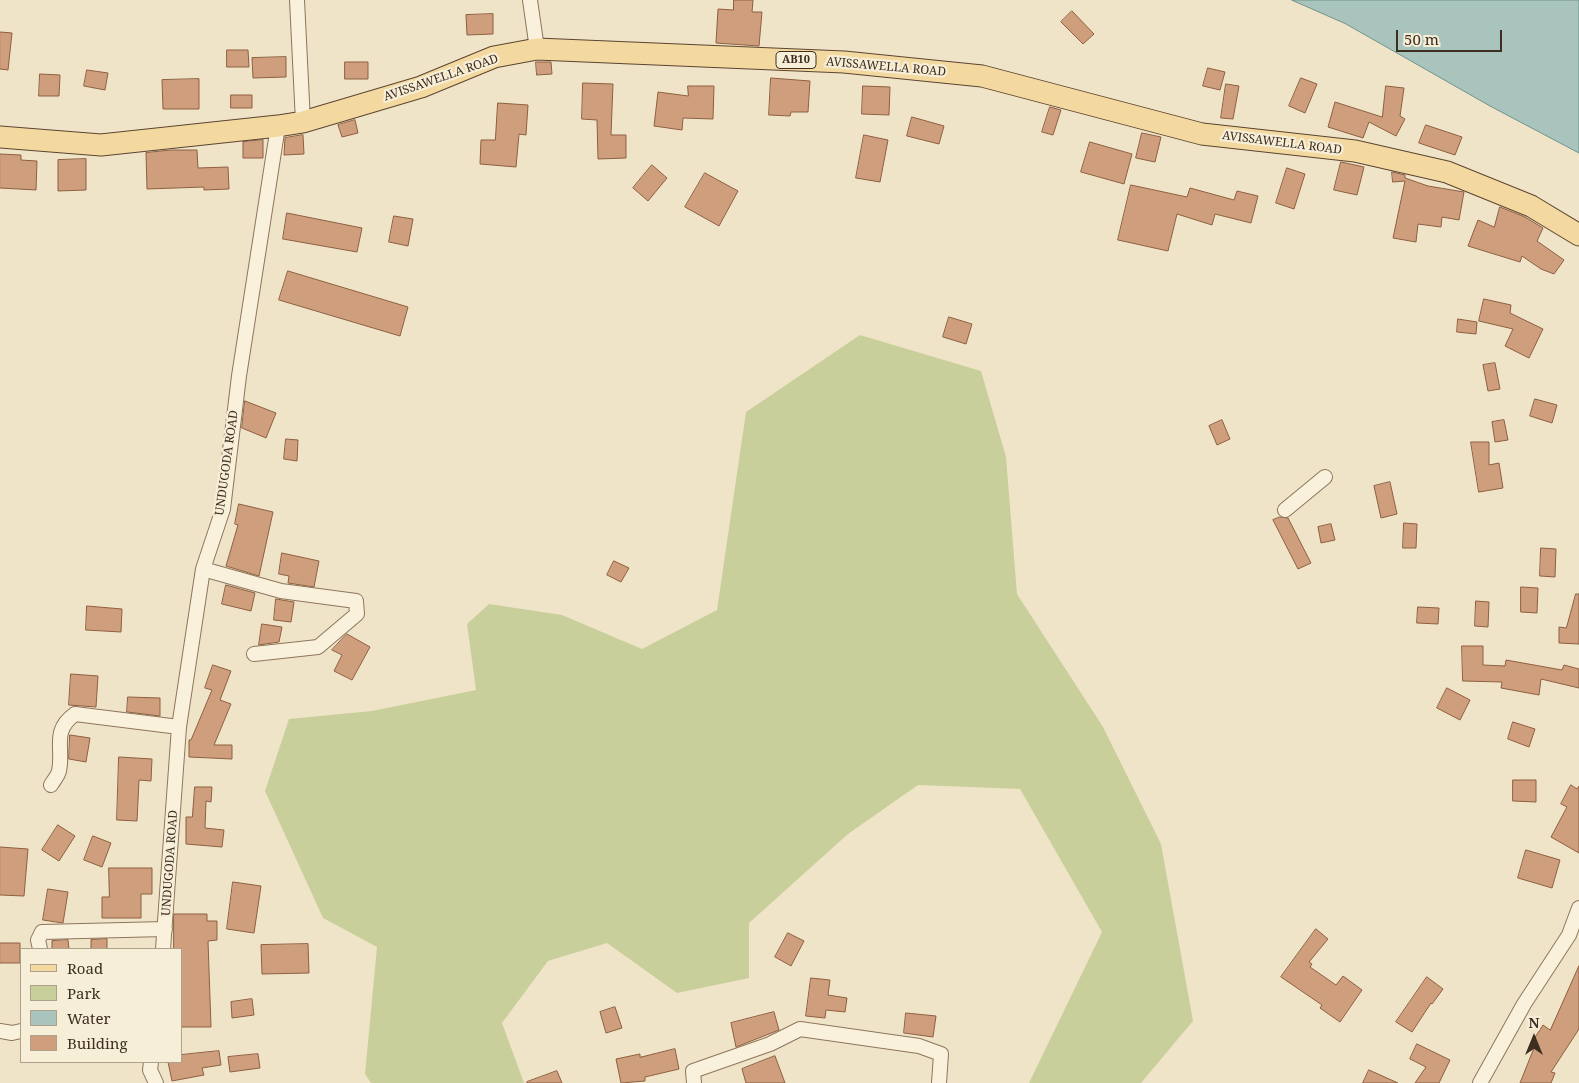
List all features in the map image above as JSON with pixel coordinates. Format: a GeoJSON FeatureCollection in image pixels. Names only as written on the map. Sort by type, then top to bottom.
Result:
{"type":"FeatureCollection","features":[{"type":"Feature","properties":{"kind":"main road","name":"AVISSAWELLA ROAD"},"geometry":{"type":"LineString","coordinates":[[0,137],[101,145],[303,122],[421,87],[494,57],[537,49],[844,62],[982,76],[1202,134],[1355,151],[1447,172],[1531,206],[1579,235]]}},
{"type":"Feature","properties":{"kind":"street"},"geometry":{"type":"LineString","coordinates":[[298,0],[303,122]]}},
{"type":"Feature","properties":{"kind":"street"},"geometry":{"type":"LineString","coordinates":[[530,0],[537,49]]}},
{"type":"Feature","properties":{"kind":"street","name":"UNDUGODA ROAD"},"geometry":{"type":"LineString","coordinates":[[163,948],[179,727],[203,570],[224,509],[238,376],[278,126]]}},
{"type":"Feature","properties":{"kind":"street"},"geometry":{"type":"LineString","coordinates":[[1285,510],[1325,477]]}},
{"type":"Feature","properties":{"kind":"street"},"geometry":{"type":"LineString","coordinates":[[203,570],[281,591],[356,601],[357,614],[318,647],[254,654]]}},
{"type":"Feature","properties":{"kind":"street"},"geometry":{"type":"LineString","coordinates":[[50,785],[59,772],[59,741],[65,721],[75,714],[179,727]]}},
{"type":"Feature","properties":{"kind":"street"},"geometry":{"type":"LineString","coordinates":[[1480,1083],[1524,1004],[1569,935],[1579,908]]}},
{"type":"Feature","properties":{"kind":"street"},"geometry":{"type":"LineString","coordinates":[[40,948],[38,940],[42,932],[165,928]]}},
{"type":"Feature","properties":{"kind":"street"},"geometry":{"type":"LineString","coordinates":[[694,1083],[693,1070],[770,1044],[800,1029],[919,1046],[941,1054],[939,1083]]}},
{"type":"Feature","properties":{"kind":"street"},"geometry":{"type":"LineString","coordinates":[[0,1030],[12,1033],[20,1031]]}},
{"type":"Feature","properties":{"kind":"street"},"geometry":{"type":"LineString","coordinates":[[151,1063],[150,1070],[156,1083]]}},
{"type":"Feature","properties":{"kind":"green space"},"geometry":{"type":"Polygon","coordinates":[[[860,335],[981,371],[1006,457],[1017,594],[1103,727],[1161,844],[1193,1021],[1141,1083],[1029,1083],[1102,932],[1020,789],[918,785],[848,834],[749,923],[749,978],[677,993],[607,943],[548,961],[502,1023],[524,1083],[371,1083],[365,1074],[377,947],[323,918],[265,791],[289,719],[372,711],[476,690],[467,624],[489,604],[562,615],[642,649],[717,610],[746,412],[860,335]]]}},
{"type":"Feature","properties":{"kind":"water"},"geometry":{"type":"Polygon","coordinates":[[[1292,0],[1579,0],[1579,153],[1490,106],[1346,24],[1292,0]]]}},
{"type":"Feature","properties":{"kind":"building"},"geometry":{"type":"Polygon","coordinates":[[[734,0],[753,0],[752,12],[762,12],[759,46],[716,43],[718,9],[733,10],[734,0]]]}},
{"type":"Feature","properties":{"kind":"building"},"geometry":{"type":"Polygon","coordinates":[[[1072,11],[1094,34],[1083,44],[1061,22],[1072,11]]]}},
{"type":"Feature","properties":{"kind":"building"},"geometry":{"type":"Polygon","coordinates":[[[493,14],[493,34],[467,35],[466,15],[493,14]]]}},
{"type":"Feature","properties":{"kind":"building"},"geometry":{"type":"Polygon","coordinates":[[[0,32],[12,33],[8,70],[0,69],[0,32]]]}},
{"type":"Feature","properties":{"kind":"building"},"geometry":{"type":"Polygon","coordinates":[[[227,50],[248,50],[249,67],[227,67],[227,50]]]}},
{"type":"Feature","properties":{"kind":"building"},"geometry":{"type":"Polygon","coordinates":[[[286,57],[286,77],[253,78],[252,58],[286,57]]]}},
{"type":"Feature","properties":{"kind":"building"},"geometry":{"type":"Polygon","coordinates":[[[345,62],[368,62],[368,79],[345,79],[345,62]]]}},
{"type":"Feature","properties":{"kind":"building"},"geometry":{"type":"Polygon","coordinates":[[[536,62],[551,62],[552,74],[537,75],[536,62]]]}},
{"type":"Feature","properties":{"kind":"building"},"geometry":{"type":"Polygon","coordinates":[[[1208,68],[1225,72],[1220,90],[1203,86],[1208,68]]]}},
{"type":"Feature","properties":{"kind":"building"},"geometry":{"type":"Polygon","coordinates":[[[87,70],[108,73],[105,90],[84,86],[87,70]]]}},
{"type":"Feature","properties":{"kind":"building"},"geometry":{"type":"Polygon","coordinates":[[[40,74],[60,75],[59,96],[39,96],[40,74]]]}},
{"type":"Feature","properties":{"kind":"building"},"geometry":{"type":"Polygon","coordinates":[[[771,78],[810,81],[808,112],[791,112],[790,116],[769,115],[771,78]]]}},
{"type":"Feature","properties":{"kind":"building"},"geometry":{"type":"Polygon","coordinates":[[[1301,78],[1317,84],[1305,113],[1289,106],[1301,78]]]}},
{"type":"Feature","properties":{"kind":"building"},"geometry":{"type":"Polygon","coordinates":[[[199,79],[199,109],[163,109],[162,80],[199,79]]]}},
{"type":"Feature","properties":{"kind":"building"},"geometry":{"type":"Polygon","coordinates":[[[583,83],[613,84],[611,135],[626,135],[626,158],[598,159],[597,120],[582,119],[583,83]]]}},
{"type":"Feature","properties":{"kind":"building"},"geometry":{"type":"Polygon","coordinates":[[[1226,84],[1239,86],[1233,119],[1221,118],[1226,84]]]}},
{"type":"Feature","properties":{"kind":"building"},"geometry":{"type":"Polygon","coordinates":[[[688,86],[714,86],[713,119],[683,118],[682,130],[654,126],[658,92],[688,96],[688,86]]]}},
{"type":"Feature","properties":{"kind":"building"},"geometry":{"type":"Polygon","coordinates":[[[863,86],[890,87],[889,115],[862,114],[863,86]]]}},
{"type":"Feature","properties":{"kind":"building"},"geometry":{"type":"Polygon","coordinates":[[[1386,86],[1404,88],[1400,116],[1405,119],[1396,136],[1369,122],[1363,138],[1328,127],[1335,102],[1382,117],[1386,86]]]}},
{"type":"Feature","properties":{"kind":"building"},"geometry":{"type":"Polygon","coordinates":[[[231,95],[252,95],[252,108],[231,108],[231,95]]]}},
{"type":"Feature","properties":{"kind":"building"},"geometry":{"type":"Polygon","coordinates":[[[498,103],[528,105],[526,135],[519,134],[516,167],[480,164],[481,140],[495,140],[498,103]]]}},
{"type":"Feature","properties":{"kind":"building"},"geometry":{"type":"Polygon","coordinates":[[[1050,107],[1061,110],[1053,135],[1042,132],[1050,107]]]}},
{"type":"Feature","properties":{"kind":"building"},"geometry":{"type":"Polygon","coordinates":[[[912,117],[944,126],[939,144],[907,136],[912,117]]]}},
{"type":"Feature","properties":{"kind":"building"},"geometry":{"type":"Polygon","coordinates":[[[355,120],[358,133],[342,137],[338,125],[355,120]]]}},
{"type":"Feature","properties":{"kind":"building"},"geometry":{"type":"Polygon","coordinates":[[[1426,125],[1462,137],[1455,155],[1419,143],[1426,125]]]}},
{"type":"Feature","properties":{"kind":"building"},"geometry":{"type":"Polygon","coordinates":[[[1142,133],[1161,137],[1155,162],[1136,158],[1142,133]]]}},
{"type":"Feature","properties":{"kind":"building"},"geometry":{"type":"Polygon","coordinates":[[[303,135],[304,154],[284,155],[285,138],[303,135]]]}},
{"type":"Feature","properties":{"kind":"building"},"geometry":{"type":"Polygon","coordinates":[[[864,135],[888,140],[880,182],[856,178],[864,135]]]}},
{"type":"Feature","properties":{"kind":"building"},"geometry":{"type":"Polygon","coordinates":[[[263,140],[263,158],[243,158],[243,142],[263,140]]]}},
{"type":"Feature","properties":{"kind":"building"},"geometry":{"type":"Polygon","coordinates":[[[1090,142],[1132,154],[1124,184],[1081,172],[1090,142]]]}},
{"type":"Feature","properties":{"kind":"building"},"geometry":{"type":"Polygon","coordinates":[[[171,150],[197,150],[198,168],[228,167],[229,189],[204,190],[204,187],[147,189],[146,153],[171,150]]]}},
{"type":"Feature","properties":{"kind":"building"},"geometry":{"type":"Polygon","coordinates":[[[0,154],[21,155],[21,160],[37,161],[36,190],[0,188],[0,154]]]}},
{"type":"Feature","properties":{"kind":"building"},"geometry":{"type":"Polygon","coordinates":[[[86,159],[86,190],[58,191],[58,160],[86,159]]]}},
{"type":"Feature","properties":{"kind":"building"},"geometry":{"type":"Polygon","coordinates":[[[1341,162],[1364,167],[1357,195],[1334,190],[1341,162]]]}},
{"type":"Feature","properties":{"kind":"building"},"geometry":{"type":"Polygon","coordinates":[[[652,165],[667,178],[648,201],[633,188],[652,165]]]}},
{"type":"Feature","properties":{"kind":"building"},"geometry":{"type":"Polygon","coordinates":[[[1287,168],[1305,174],[1294,209],[1276,203],[1287,168]]]}},
{"type":"Feature","properties":{"kind":"building"},"geometry":{"type":"Polygon","coordinates":[[[1392,172],[1405,175],[1405,178],[1428,186],[1464,192],[1459,220],[1442,217],[1441,227],[1418,224],[1416,242],[1393,238],[1405,181],[1393,182],[1392,172]]]}},
{"type":"Feature","properties":{"kind":"building"},"geometry":{"type":"Polygon","coordinates":[[[705,173],[738,191],[719,226],[685,207],[705,173]]]}},
{"type":"Feature","properties":{"kind":"building"},"geometry":{"type":"Polygon","coordinates":[[[1131,185],[1187,197],[1190,188],[1234,200],[1237,191],[1258,196],[1251,223],[1215,214],[1212,225],[1177,214],[1168,251],[1118,240],[1131,185]]]}},
{"type":"Feature","properties":{"kind":"building"},"geometry":{"type":"Polygon","coordinates":[[[1500,207],[1525,217],[1543,228],[1537,241],[1564,260],[1554,274],[1541,269],[1522,256],[1520,262],[1468,246],[1478,220],[1494,227],[1500,207]]]}},
{"type":"Feature","properties":{"kind":"building"},"geometry":{"type":"Polygon","coordinates":[[[287,213],[362,228],[357,252],[283,239],[287,213]]]}},
{"type":"Feature","properties":{"kind":"building"},"geometry":{"type":"Polygon","coordinates":[[[394,216],[413,219],[408,246],[389,242],[394,216]]]}},
{"type":"Feature","properties":{"kind":"building"},"geometry":{"type":"Polygon","coordinates":[[[288,271],[408,307],[400,336],[279,300],[288,271]]]}},
{"type":"Feature","properties":{"kind":"building"},"geometry":{"type":"Polygon","coordinates":[[[1484,299],[1511,305],[1510,313],[1543,329],[1529,358],[1505,346],[1513,329],[1479,321],[1484,299]]]}},
{"type":"Feature","properties":{"kind":"building"},"geometry":{"type":"Polygon","coordinates":[[[949,317],[972,324],[966,344],[943,337],[949,317]]]}},
{"type":"Feature","properties":{"kind":"building"},"geometry":{"type":"Polygon","coordinates":[[[1458,319],[1477,322],[1476,334],[1457,332],[1458,319]]]}},
{"type":"Feature","properties":{"kind":"building"},"geometry":{"type":"Polygon","coordinates":[[[1495,363],[1500,389],[1488,391],[1483,365],[1495,363]]]}},
{"type":"Feature","properties":{"kind":"building"},"geometry":{"type":"Polygon","coordinates":[[[1535,399],[1557,405],[1552,423],[1530,416],[1535,399]]]}},
{"type":"Feature","properties":{"kind":"building"},"geometry":{"type":"Polygon","coordinates":[[[245,401],[276,413],[266,438],[242,428],[245,401]]]}},
{"type":"Feature","properties":{"kind":"building"},"geometry":{"type":"Polygon","coordinates":[[[1222,420],[1230,439],[1217,445],[1209,426],[1222,420]]]}},
{"type":"Feature","properties":{"kind":"building"},"geometry":{"type":"Polygon","coordinates":[[[1504,420],[1508,440],[1495,442],[1492,422],[1504,420]]]}},
{"type":"Feature","properties":{"kind":"building"},"geometry":{"type":"Polygon","coordinates":[[[286,439],[298,440],[297,461],[284,459],[286,439]]]}},
{"type":"Feature","properties":{"kind":"building"},"geometry":{"type":"Polygon","coordinates":[[[1471,442],[1489,442],[1489,465],[1499,463],[1503,488],[1479,492],[1471,442]]]}},
{"type":"Feature","properties":{"kind":"building"},"geometry":{"type":"Polygon","coordinates":[[[1390,482],[1397,514],[1381,518],[1374,486],[1390,482]]]}},
{"type":"Feature","properties":{"kind":"building"},"geometry":{"type":"Polygon","coordinates":[[[239,504],[273,512],[259,576],[226,566],[238,525],[235,524],[239,504]]]}},
{"type":"Feature","properties":{"kind":"building"},"geometry":{"type":"Polygon","coordinates":[[[1280,517],[1288,518],[1311,563],[1298,569],[1273,520],[1280,517]]]}},
{"type":"Feature","properties":{"kind":"building"},"geometry":{"type":"Polygon","coordinates":[[[1404,523],[1417,524],[1416,548],[1403,548],[1404,523]]]}},
{"type":"Feature","properties":{"kind":"building"},"geometry":{"type":"Polygon","coordinates":[[[1331,524],[1335,540],[1321,543],[1318,527],[1331,524]]]}},
{"type":"Feature","properties":{"kind":"building"},"geometry":{"type":"Polygon","coordinates":[[[1541,548],[1556,549],[1555,577],[1540,576],[1541,548]]]}},
{"type":"Feature","properties":{"kind":"building"},"geometry":{"type":"Polygon","coordinates":[[[282,553],[319,561],[314,587],[288,583],[289,576],[279,574],[282,553]]]}},
{"type":"Feature","properties":{"kind":"building"},"geometry":{"type":"Polygon","coordinates":[[[614,561],[629,568],[621,582],[607,575],[614,561]]]}},
{"type":"Feature","properties":{"kind":"building"},"geometry":{"type":"Polygon","coordinates":[[[226,585],[255,593],[251,611],[222,604],[226,585]]]}},
{"type":"Feature","properties":{"kind":"building"},"geometry":{"type":"Polygon","coordinates":[[[1521,587],[1538,588],[1537,613],[1521,612],[1521,587]]]}},
{"type":"Feature","properties":{"kind":"building"},"geometry":{"type":"Polygon","coordinates":[[[1576,594],[1579,594],[1579,644],[1559,643],[1559,627],[1566,628],[1576,594]]]}},
{"type":"Feature","properties":{"kind":"building"},"geometry":{"type":"Polygon","coordinates":[[[276,599],[294,602],[291,622],[274,620],[276,599]]]}},
{"type":"Feature","properties":{"kind":"building"},"geometry":{"type":"Polygon","coordinates":[[[1476,601],[1489,602],[1488,627],[1475,626],[1476,601]]]}},
{"type":"Feature","properties":{"kind":"building"},"geometry":{"type":"Polygon","coordinates":[[[87,606],[122,609],[121,632],[86,630],[87,606]]]}},
{"type":"Feature","properties":{"kind":"building"},"geometry":{"type":"Polygon","coordinates":[[[1418,607],[1439,608],[1438,624],[1417,623],[1418,607]]]}},
{"type":"Feature","properties":{"kind":"building"},"geometry":{"type":"Polygon","coordinates":[[[262,624],[282,627],[279,642],[259,645],[262,624]]]}},
{"type":"Feature","properties":{"kind":"building"},"geometry":{"type":"Polygon","coordinates":[[[347,634],[370,647],[352,680],[334,671],[342,655],[332,650],[347,634]]]}},
{"type":"Feature","properties":{"kind":"building"},"geometry":{"type":"Polygon","coordinates":[[[1462,646],[1483,646],[1483,665],[1505,666],[1506,660],[1562,670],[1564,665],[1579,669],[1579,688],[1541,679],[1539,695],[1501,688],[1502,682],[1463,681],[1462,646]]]}},
{"type":"Feature","properties":{"kind":"building"},"geometry":{"type":"Polygon","coordinates":[[[213,665],[231,671],[220,700],[231,704],[214,745],[232,745],[232,759],[189,757],[189,740],[191,740],[212,690],[205,688],[213,665]]]}},
{"type":"Feature","properties":{"kind":"building"},"geometry":{"type":"Polygon","coordinates":[[[71,674],[98,676],[96,707],[69,705],[71,674]]]}},
{"type":"Feature","properties":{"kind":"building"},"geometry":{"type":"Polygon","coordinates":[[[1447,688],[1470,700],[1460,720],[1437,708],[1447,688]]]}},
{"type":"Feature","properties":{"kind":"building"},"geometry":{"type":"Polygon","coordinates":[[[128,697],[160,698],[160,716],[127,712],[128,697]]]}},
{"type":"Feature","properties":{"kind":"building"},"geometry":{"type":"Polygon","coordinates":[[[1513,722],[1535,729],[1529,747],[1508,739],[1513,722]]]}},
{"type":"Feature","properties":{"kind":"building"},"geometry":{"type":"Polygon","coordinates":[[[70,735],[90,738],[86,762],[69,759],[70,735]]]}},
{"type":"Feature","properties":{"kind":"building"},"geometry":{"type":"Polygon","coordinates":[[[119,757],[152,759],[151,781],[139,780],[137,821],[117,820],[119,757]]]}},
{"type":"Feature","properties":{"kind":"building"},"geometry":{"type":"Polygon","coordinates":[[[1513,780],[1536,780],[1536,802],[1513,801],[1513,780]]]}},
{"type":"Feature","properties":{"kind":"building"},"geometry":{"type":"Polygon","coordinates":[[[1571,785],[1577,789],[1579,786],[1579,853],[1551,837],[1567,807],[1561,804],[1571,785]]]}},
{"type":"Feature","properties":{"kind":"building"},"geometry":{"type":"Polygon","coordinates":[[[195,787],[212,787],[211,802],[206,801],[205,828],[224,830],[222,847],[186,844],[186,817],[192,817],[195,787]]]}},
{"type":"Feature","properties":{"kind":"building"},"geometry":{"type":"Polygon","coordinates":[[[58,825],[75,836],[59,861],[42,850],[58,825]]]}},
{"type":"Feature","properties":{"kind":"building"},"geometry":{"type":"Polygon","coordinates":[[[93,836],[111,843],[102,867],[84,860],[93,836]]]}},
{"type":"Feature","properties":{"kind":"building"},"geometry":{"type":"Polygon","coordinates":[[[0,847],[28,849],[24,896],[0,895],[0,847]]]}},
{"type":"Feature","properties":{"kind":"building"},"geometry":{"type":"Polygon","coordinates":[[[1526,850],[1560,860],[1552,888],[1518,878],[1526,850]]]}},
{"type":"Feature","properties":{"kind":"building"},"geometry":{"type":"Polygon","coordinates":[[[109,868],[152,868],[152,894],[141,894],[141,918],[102,918],[102,897],[109,897],[109,868]]]}},
{"type":"Feature","properties":{"kind":"building"},"geometry":{"type":"Polygon","coordinates":[[[233,882],[261,886],[254,933],[227,929],[233,882]]]}},
{"type":"Feature","properties":{"kind":"building"},"geometry":{"type":"Polygon","coordinates":[[[48,889],[68,892],[63,923],[43,920],[48,889]]]}},
{"type":"Feature","properties":{"kind":"building"},"geometry":{"type":"Polygon","coordinates":[[[174,914],[207,914],[207,921],[217,921],[217,940],[208,941],[211,1027],[182,1027],[182,948],[174,948],[174,914]]]}},
{"type":"Feature","properties":{"kind":"building"},"geometry":{"type":"Polygon","coordinates":[[[1316,929],[1328,939],[1309,962],[1312,964],[1310,967],[1336,985],[1343,976],[1362,990],[1340,1022],[1320,1008],[1322,1005],[1281,977],[1316,929]]]}},
{"type":"Feature","properties":{"kind":"building"},"geometry":{"type":"Polygon","coordinates":[[[788,933],[804,941],[791,966],[775,957],[788,933]]]}},
{"type":"Feature","properties":{"kind":"building"},"geometry":{"type":"Polygon","coordinates":[[[107,939],[107,948],[91,948],[91,940],[107,939]]]}},
{"type":"Feature","properties":{"kind":"building"},"geometry":{"type":"Polygon","coordinates":[[[68,940],[69,948],[52,948],[52,941],[68,940]]]}},
{"type":"Feature","properties":{"kind":"building"},"geometry":{"type":"Polygon","coordinates":[[[0,943],[20,943],[20,963],[0,963],[0,943]]]}},
{"type":"Feature","properties":{"kind":"building"},"geometry":{"type":"Polygon","coordinates":[[[308,944],[309,973],[262,974],[261,945],[308,944]]]}},
{"type":"Feature","properties":{"kind":"building"},"geometry":{"type":"Polygon","coordinates":[[[1579,966],[1579,1029],[1551,1072],[1555,1073],[1551,1083],[1520,1083],[1534,1048],[1530,1045],[1543,1025],[1550,1030],[1579,966]]]}},
{"type":"Feature","properties":{"kind":"building"},"geometry":{"type":"Polygon","coordinates":[[[1427,977],[1443,989],[1431,1003],[1412,1032],[1396,1022],[1427,977]]]}},
{"type":"Feature","properties":{"kind":"building"},"geometry":{"type":"Polygon","coordinates":[[[811,978],[830,980],[828,995],[847,998],[845,1012],[826,1010],[825,1018],[806,1016],[811,978]]]}},
{"type":"Feature","properties":{"kind":"building"},"geometry":{"type":"Polygon","coordinates":[[[252,999],[254,1015],[232,1018],[231,1002],[252,999]]]}},
{"type":"Feature","properties":{"kind":"building"},"geometry":{"type":"Polygon","coordinates":[[[615,1007],[622,1028],[606,1033],[600,1012],[615,1007]]]}},
{"type":"Feature","properties":{"kind":"building"},"geometry":{"type":"Polygon","coordinates":[[[774,1012],[779,1030],[736,1047],[731,1023],[774,1012]]]}},
{"type":"Feature","properties":{"kind":"building"},"geometry":{"type":"Polygon","coordinates":[[[906,1013],[936,1016],[933,1037],[904,1033],[906,1013]]]}},
{"type":"Feature","properties":{"kind":"building"},"geometry":{"type":"Polygon","coordinates":[[[1417,1044],[1450,1060],[1439,1083],[1415,1083],[1426,1067],[1410,1059],[1417,1044]]]}},
{"type":"Feature","properties":{"kind":"building"},"geometry":{"type":"Polygon","coordinates":[[[675,1049],[679,1069],[645,1077],[645,1081],[621,1083],[616,1059],[640,1054],[640,1057],[675,1049]]]}},
{"type":"Feature","properties":{"kind":"building"},"geometry":{"type":"Polygon","coordinates":[[[219,1051],[221,1065],[202,1068],[204,1075],[172,1081],[168,1063],[182,1063],[182,1055],[219,1051]]]}},
{"type":"Feature","properties":{"kind":"building"},"geometry":{"type":"Polygon","coordinates":[[[258,1054],[260,1068],[230,1072],[228,1057],[258,1054]]]}},
{"type":"Feature","properties":{"kind":"building"},"geometry":{"type":"Polygon","coordinates":[[[775,1056],[785,1083],[746,1083],[742,1069],[775,1056]]]}},
{"type":"Feature","properties":{"kind":"building"},"geometry":{"type":"Polygon","coordinates":[[[1369,1070],[1398,1083],[1363,1083],[1369,1070]]]}},
{"type":"Feature","properties":{"kind":"building"},"geometry":{"type":"Polygon","coordinates":[[[557,1071],[562,1083],[527,1083],[527,1082],[557,1071]]]}}]}
